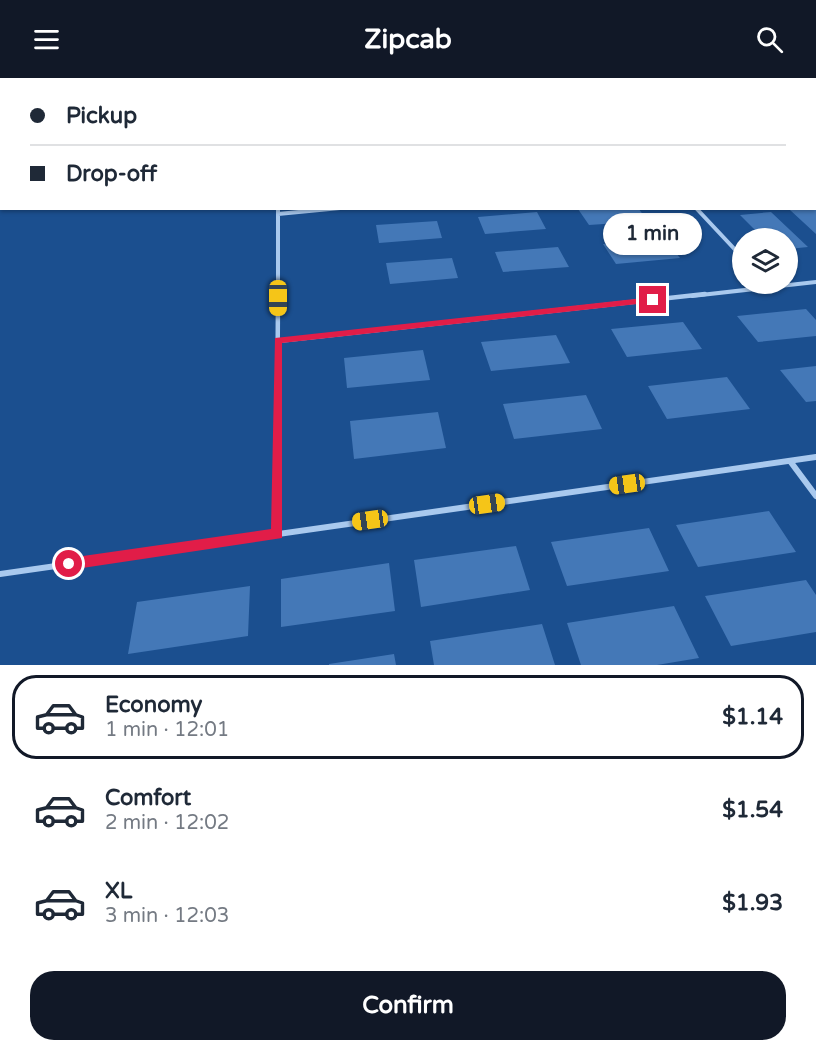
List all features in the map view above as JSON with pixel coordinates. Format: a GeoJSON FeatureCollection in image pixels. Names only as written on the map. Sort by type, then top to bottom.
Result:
{"type":"FeatureCollection","features":[{"type":"Feature","properties":{"kind":"lane"},"geometry":{"type":"LineString","coordinates":[[277,534],[278,211],[299,210]]}},
{"type":"Feature","properties":{"kind":"lane"},"geometry":{"type":"LineString","coordinates":[[698,210],[732,246]]}},
{"type":"Feature","properties":{"kind":"lane"},"geometry":{"type":"LineString","coordinates":[[798,283],[816,282]]}},
{"type":"Feature","properties":{"kind":"lane"},"geometry":{"type":"LineString","coordinates":[[278,340],[732,289]]}},
{"type":"Feature","properties":{"kind":"lane"},"geometry":{"type":"LineString","coordinates":[[0,574],[816,457]]}},
{"type":"Feature","properties":{"kind":"lane"},"geometry":{"type":"LineString","coordinates":[[790,460],[816,496]]}},
{"type":"Feature","properties":{"kind":"building"},"geometry":{"type":"Polygon","coordinates":[[[579,210],[640,210],[648,221],[589,225],[579,210]]]}},
{"type":"Feature","properties":{"kind":"building"},"geometry":{"type":"Polygon","coordinates":[[[790,210],[816,210],[816,234],[790,210]]]}},
{"type":"Feature","properties":{"kind":"building"},"geometry":{"type":"Polygon","coordinates":[[[537,212],[546,229],[485,234],[478,217],[537,212]]]}},
{"type":"Feature","properties":{"kind":"building"},"geometry":{"type":"Polygon","coordinates":[[[771,212],[788,228],[753,228],[740,215],[771,212]]]}},
{"type":"Feature","properties":{"kind":"building"},"geometry":{"type":"Polygon","coordinates":[[[437,221],[442,238],[379,243],[376,225],[437,221]]]}},
{"type":"Feature","properties":{"kind":"building"},"geometry":{"type":"Polygon","coordinates":[[[798,238],[808,247],[798,248],[798,238]]]}},
{"type":"Feature","properties":{"kind":"building"},"geometry":{"type":"Polygon","coordinates":[[[665,239],[680,258],[616,264],[603,244],[665,239]]]}},
{"type":"Feature","properties":{"kind":"building"},"geometry":{"type":"Polygon","coordinates":[[[558,247],[569,267],[503,272],[495,252],[558,247]]]}},
{"type":"Feature","properties":{"kind":"building"},"geometry":{"type":"Polygon","coordinates":[[[452,258],[458,278],[390,284],[386,263],[452,258]]]}},
{"type":"Feature","properties":{"kind":"building"},"geometry":{"type":"Polygon","coordinates":[[[806,309],[816,320],[816,336],[758,342],[737,316],[806,309]]]}},
{"type":"Feature","properties":{"kind":"building"},"geometry":{"type":"Polygon","coordinates":[[[683,322],[702,349],[627,357],[611,329],[683,322]]]}},
{"type":"Feature","properties":{"kind":"building"},"geometry":{"type":"Polygon","coordinates":[[[556,335],[570,363],[491,371],[481,342],[556,335]]]}},
{"type":"Feature","properties":{"kind":"building"},"geometry":{"type":"Polygon","coordinates":[[[423,350],[430,380],[347,388],[344,358],[423,350]]]}},
{"type":"Feature","properties":{"kind":"building"},"geometry":{"type":"Polygon","coordinates":[[[816,366],[816,401],[806,402],[780,370],[816,366]]]}},
{"type":"Feature","properties":{"kind":"building"},"geometry":{"type":"Polygon","coordinates":[[[727,377],[750,409],[667,419],[648,386],[727,377]]]}},
{"type":"Feature","properties":{"kind":"building"},"geometry":{"type":"Polygon","coordinates":[[[586,395],[602,429],[514,439],[503,404],[586,395]]]}},
{"type":"Feature","properties":{"kind":"building"},"geometry":{"type":"Polygon","coordinates":[[[438,412],[446,448],[354,459],[350,421],[438,412]]]}},
{"type":"Feature","properties":{"kind":"building"},"geometry":{"type":"Polygon","coordinates":[[[769,511],[796,552],[698,567],[676,525],[769,511]]]}},
{"type":"Feature","properties":{"kind":"building"},"geometry":{"type":"Polygon","coordinates":[[[649,528],[669,571],[567,586],[551,542],[649,528]]]}},
{"type":"Feature","properties":{"kind":"building"},"geometry":{"type":"Polygon","coordinates":[[[516,546],[530,590],[421,607],[414,560],[516,546]]]}},
{"type":"Feature","properties":{"kind":"building"},"geometry":{"type":"Polygon","coordinates":[[[389,563],[395,611],[281,627],[281,579],[389,563]]]}},
{"type":"Feature","properties":{"kind":"building"},"geometry":{"type":"Polygon","coordinates":[[[806,580],[816,595],[816,632],[731,646],[705,596],[806,580]]]}},
{"type":"Feature","properties":{"kind":"building"},"geometry":{"type":"Polygon","coordinates":[[[250,586],[248,636],[128,654],[137,602],[250,586]]]}},
{"type":"Feature","properties":{"kind":"building"},"geometry":{"type":"Polygon","coordinates":[[[674,606],[699,658],[657,665],[581,665],[567,623],[674,606]]]}},
{"type":"Feature","properties":{"kind":"building"},"geometry":{"type":"Polygon","coordinates":[[[542,624],[555,665],[434,665],[430,641],[542,624]]]}},
{"type":"Feature","properties":{"kind":"building"},"geometry":{"type":"Polygon","coordinates":[[[394,654],[396,665],[329,665],[329,664],[394,654]]]}},
{"type":"Feature","properties":{"kind":"route"},"geometry":{"type":"LineString","coordinates":[[69,564],[277,534],[278,340],[653,300]]}}]}
